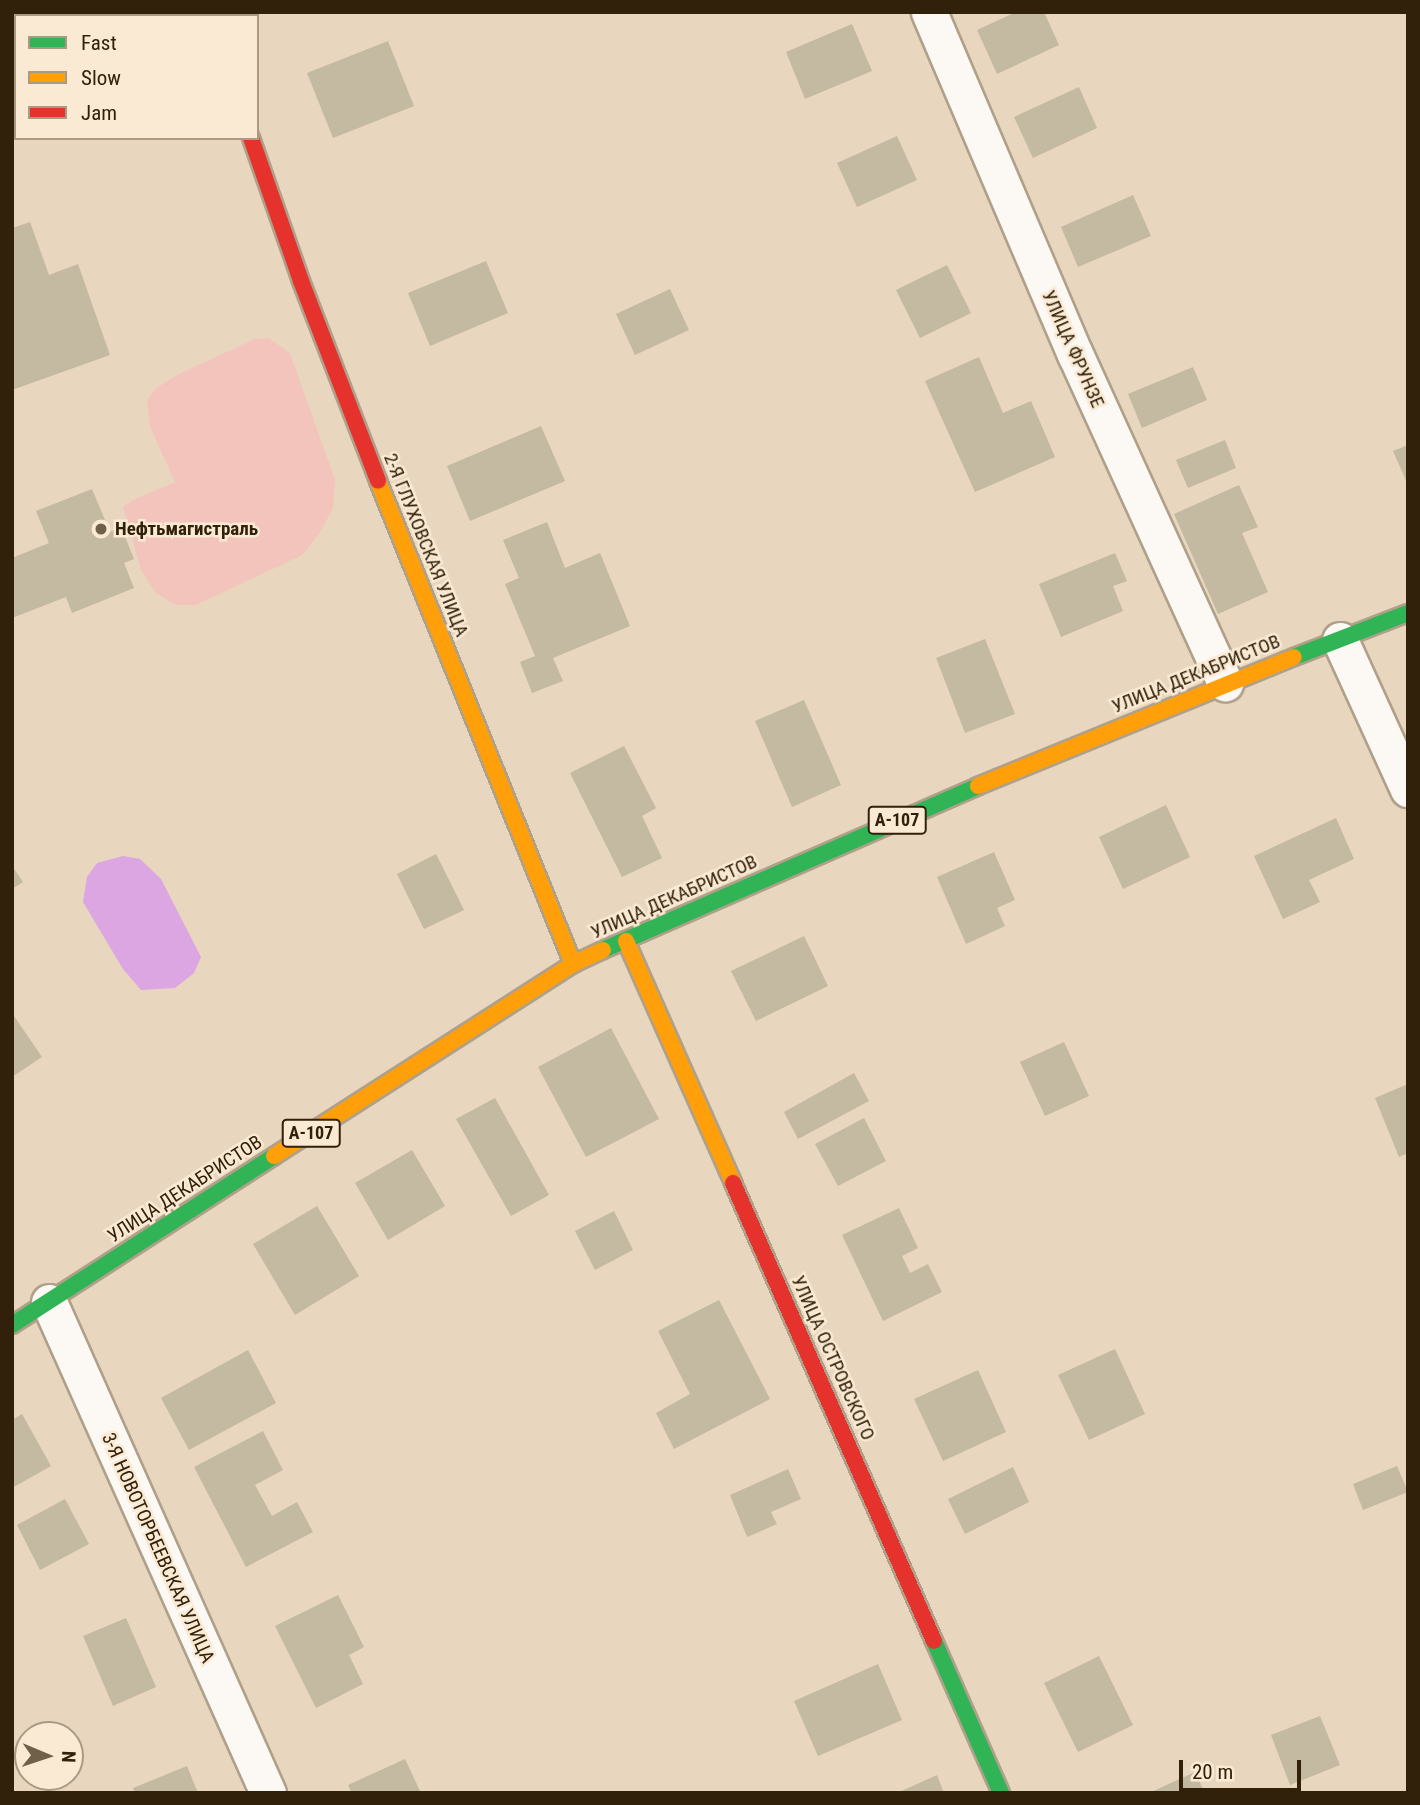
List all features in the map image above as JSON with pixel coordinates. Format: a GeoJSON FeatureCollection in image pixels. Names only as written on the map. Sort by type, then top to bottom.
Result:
{"type":"FeatureCollection","features":[{"type":"Feature","properties":{"kind":"main road","name":"2-Я ГЛУХОВСКАЯ УЛИЦА"},"geometry":{"type":"LineString","coordinates":[[252,140],[301,281],[398,534],[573,964]]}},
{"type":"Feature","properties":{"kind":"main road","name":"УЛИЦА ДЕКАБРИСТОВ"},"geometry":{"type":"LineString","coordinates":[[12,1325],[573,964],[879,827],[1225,683],[1408,613]]}},
{"type":"Feature","properties":{"kind":"main road","name":"УЛИЦА ОСТРОВСКОГО"},"geometry":{"type":"LineString","coordinates":[[626,941],[1001,1793]]}},
{"type":"Feature","properties":{"kind":"street","name":"УЛИЦА ФРУНЗЕ"},"geometry":{"type":"LineString","coordinates":[[929,12],[1075,354],[1225,683]]}},
{"type":"Feature","properties":{"kind":"street"},"geometry":{"type":"LineString","coordinates":[[1340,640],[1408,789]]}},
{"type":"Feature","properties":{"kind":"street","name":"3-Я НОВОТОРБЕЕВСКАЯ УЛИЦА"},"geometry":{"type":"LineString","coordinates":[[49,1302],[268,1793]]}},
{"type":"Feature","properties":{"kind":"shaded area"},"geometry":{"type":"Polygon","coordinates":[[[269,338],[290,353],[335,480],[333,508],[319,534],[302,555],[196,605],[175,605],[156,593],[141,570],[123,507],[175,482],[150,427],[147,401],[156,388],[179,374],[255,339],[269,338]]]}},
{"type":"Feature","properties":{"kind":"shaded area"},"geometry":{"type":"Polygon","coordinates":[[[123,856],[140,859],[161,879],[201,957],[194,973],[175,988],[141,990],[123,969],[83,902],[87,877],[97,863],[123,856]]]}},
{"type":"Feature","properties":{"kind":"building"},"geometry":{"type":"Polygon","coordinates":[[[1016,12],[1044,12],[1059,45],[997,74],[977,30],[1016,12]]]}},
{"type":"Feature","properties":{"kind":"building"},"geometry":{"type":"Polygon","coordinates":[[[852,24],[872,71],[805,99],[786,52],[852,24]]]}},
{"type":"Feature","properties":{"kind":"building"},"geometry":{"type":"Polygon","coordinates":[[[388,41],[414,106],[333,138],[307,73],[388,41]]]}},
{"type":"Feature","properties":{"kind":"building"},"geometry":{"type":"Polygon","coordinates":[[[1079,87],[1097,128],[1033,158],[1014,117],[1079,87]]]}},
{"type":"Feature","properties":{"kind":"building"},"geometry":{"type":"Polygon","coordinates":[[[897,136],[917,180],[857,207],[837,163],[897,136]]]}},
{"type":"Feature","properties":{"kind":"building"},"geometry":{"type":"Polygon","coordinates":[[[1133,195],[1151,236],[1078,267],[1061,227],[1133,195]]]}},
{"type":"Feature","properties":{"kind":"building"},"geometry":{"type":"Polygon","coordinates":[[[30,222],[49,275],[78,264],[110,355],[12,390],[12,228],[30,222]]]}},
{"type":"Feature","properties":{"kind":"building"},"geometry":{"type":"Polygon","coordinates":[[[486,261],[508,313],[430,346],[408,293],[486,261]]]}},
{"type":"Feature","properties":{"kind":"building"},"geometry":{"type":"Polygon","coordinates":[[[947,265],[971,313],[920,338],[896,290],[947,265]]]}},
{"type":"Feature","properties":{"kind":"building"},"geometry":{"type":"Polygon","coordinates":[[[670,289],[689,330],[635,355],[616,314],[670,289]]]}},
{"type":"Feature","properties":{"kind":"building"},"geometry":{"type":"Polygon","coordinates":[[[979,357],[1003,413],[1031,401],[1055,457],[975,492],[925,381],[979,357]]]}},
{"type":"Feature","properties":{"kind":"building"},"geometry":{"type":"Polygon","coordinates":[[[1193,367],[1207,400],[1142,428],[1128,394],[1193,367]]]}},
{"type":"Feature","properties":{"kind":"building"},"geometry":{"type":"Polygon","coordinates":[[[541,426],[565,481],[470,521],[447,466],[541,426]]]}},
{"type":"Feature","properties":{"kind":"building"},"geometry":{"type":"Polygon","coordinates":[[[1225,440],[1236,468],[1188,488],[1176,460],[1225,440]]]}},
{"type":"Feature","properties":{"kind":"building"},"geometry":{"type":"Polygon","coordinates":[[[1408,445],[1408,485],[1393,451],[1408,445]]]}},
{"type":"Feature","properties":{"kind":"building"},"geometry":{"type":"Polygon","coordinates":[[[1239,485],[1258,527],[1242,533],[1268,592],[1218,614],[1174,514],[1239,485]]]}},
{"type":"Feature","properties":{"kind":"building"},"geometry":{"type":"Polygon","coordinates":[[[92,489],[110,532],[121,527],[134,559],[124,563],[134,588],[72,613],[66,597],[12,618],[12,558],[49,543],[36,511],[92,489]]]}},
{"type":"Feature","properties":{"kind":"building"},"geometry":{"type":"Polygon","coordinates":[[[547,522],[565,568],[600,553],[630,626],[553,658],[563,681],[532,693],[520,662],[535,656],[505,584],[519,578],[503,540],[547,522]]]}},
{"type":"Feature","properties":{"kind":"building"},"geometry":{"type":"Polygon","coordinates":[[[1115,553],[1127,581],[1113,586],[1123,611],[1061,637],[1039,584],[1115,553]]]}},
{"type":"Feature","properties":{"kind":"building"},"geometry":{"type":"Polygon","coordinates":[[[985,639],[1015,714],[965,733],[936,658],[985,639]]]}},
{"type":"Feature","properties":{"kind":"building"},"geometry":{"type":"Polygon","coordinates":[[[804,700],[841,785],[792,807],[755,721],[804,700]]]}},
{"type":"Feature","properties":{"kind":"building"},"geometry":{"type":"Polygon","coordinates":[[[624,746],[656,808],[642,816],[662,858],[622,877],[570,773],[624,746]]]}},
{"type":"Feature","properties":{"kind":"building"},"geometry":{"type":"Polygon","coordinates":[[[1166,805],[1190,857],[1123,889],[1099,837],[1166,805]]]}},
{"type":"Feature","properties":{"kind":"building"},"geometry":{"type":"Polygon","coordinates":[[[1336,818],[1354,859],[1309,880],[1320,902],[1283,919],[1254,856],[1336,818]]]}},
{"type":"Feature","properties":{"kind":"building"},"geometry":{"type":"Polygon","coordinates":[[[994,852],[1015,900],[997,908],[1005,926],[966,944],[937,877],[994,852]]]}},
{"type":"Feature","properties":{"kind":"building"},"geometry":{"type":"Polygon","coordinates":[[[436,854],[464,910],[424,929],[397,874],[436,854]]]}},
{"type":"Feature","properties":{"kind":"building"},"geometry":{"type":"Polygon","coordinates":[[[12,866],[23,882],[12,889],[12,866]]]}},
{"type":"Feature","properties":{"kind":"building"},"geometry":{"type":"Polygon","coordinates":[[[804,936],[828,986],[756,1021],[731,971],[804,936]]]}},
{"type":"Feature","properties":{"kind":"building"},"geometry":{"type":"Polygon","coordinates":[[[12,1013],[42,1057],[12,1077],[12,1013]]]}},
{"type":"Feature","properties":{"kind":"building"},"geometry":{"type":"Polygon","coordinates":[[[611,1028],[659,1119],[586,1157],[538,1067],[611,1028]]]}},
{"type":"Feature","properties":{"kind":"building"},"geometry":{"type":"Polygon","coordinates":[[[1064,1042],[1089,1096],[1045,1116],[1020,1062],[1064,1042]]]}},
{"type":"Feature","properties":{"kind":"building"},"geometry":{"type":"Polygon","coordinates":[[[854,1073],[869,1101],[798,1139],[784,1112],[854,1073]]]}},
{"type":"Feature","properties":{"kind":"building"},"geometry":{"type":"Polygon","coordinates":[[[1408,1084],[1408,1153],[1399,1157],[1375,1098],[1408,1084]]]}},
{"type":"Feature","properties":{"kind":"building"},"geometry":{"type":"Polygon","coordinates":[[[495,1098],[549,1195],[511,1216],[456,1119],[495,1098]]]}},
{"type":"Feature","properties":{"kind":"building"},"geometry":{"type":"Polygon","coordinates":[[[864,1118],[886,1161],[838,1186],[815,1144],[864,1118]]]}},
{"type":"Feature","properties":{"kind":"building"},"geometry":{"type":"Polygon","coordinates":[[[412,1150],[445,1206],[388,1240],[355,1183],[412,1150]]]}},
{"type":"Feature","properties":{"kind":"building"},"geometry":{"type":"Polygon","coordinates":[[[317,1206],[359,1276],[295,1315],[253,1244],[317,1206]]]}},
{"type":"Feature","properties":{"kind":"building"},"geometry":{"type":"Polygon","coordinates":[[[899,1208],[918,1248],[902,1256],[910,1273],[928,1264],[942,1292],[883,1321],[842,1235],[899,1208]]]}},
{"type":"Feature","properties":{"kind":"building"},"geometry":{"type":"Polygon","coordinates":[[[614,1211],[633,1250],[595,1270],[575,1231],[614,1211]]]}},
{"type":"Feature","properties":{"kind":"building"},"geometry":{"type":"Polygon","coordinates":[[[719,1300],[770,1399],[674,1449],[656,1413],[690,1394],[658,1331],[719,1300]]]}},
{"type":"Feature","properties":{"kind":"building"},"geometry":{"type":"Polygon","coordinates":[[[1115,1349],[1145,1414],[1089,1440],[1058,1375],[1115,1349]]]}},
{"type":"Feature","properties":{"kind":"building"},"geometry":{"type":"Polygon","coordinates":[[[248,1350],[276,1403],[189,1450],[161,1398],[248,1350]]]}},
{"type":"Feature","properties":{"kind":"building"},"geometry":{"type":"Polygon","coordinates":[[[978,1370],[1006,1432],[943,1461],[914,1399],[978,1370]]]}},
{"type":"Feature","properties":{"kind":"building"},"geometry":{"type":"Polygon","coordinates":[[[22,1414],[51,1466],[12,1488],[12,1420],[22,1414]]]}},
{"type":"Feature","properties":{"kind":"building"},"geometry":{"type":"Polygon","coordinates":[[[263,1431],[283,1470],[255,1485],[272,1516],[297,1502],[313,1532],[246,1567],[194,1467],[263,1431]]]}},
{"type":"Feature","properties":{"kind":"building"},"geometry":{"type":"Polygon","coordinates":[[[1397,1466],[1408,1492],[1363,1510],[1353,1484],[1397,1466]]]}},
{"type":"Feature","properties":{"kind":"building"},"geometry":{"type":"Polygon","coordinates":[[[1013,1467],[1029,1502],[965,1534],[948,1499],[1013,1467]]]}},
{"type":"Feature","properties":{"kind":"building"},"geometry":{"type":"Polygon","coordinates":[[[788,1469],[801,1499],[771,1512],[777,1524],[747,1537],[730,1495],[788,1469]]]}},
{"type":"Feature","properties":{"kind":"building"},"geometry":{"type":"Polygon","coordinates":[[[65,1499],[89,1544],[40,1570],[17,1525],[65,1499]]]}},
{"type":"Feature","properties":{"kind":"building"},"geometry":{"type":"Polygon","coordinates":[[[338,1595],[364,1647],[349,1655],[363,1684],[316,1708],[275,1626],[338,1595]]]}},
{"type":"Feature","properties":{"kind":"building"},"geometry":{"type":"Polygon","coordinates":[[[126,1618],[156,1687],[113,1706],[83,1636],[126,1618]]]}},
{"type":"Feature","properties":{"kind":"building"},"geometry":{"type":"Polygon","coordinates":[[[1099,1656],[1133,1725],[1078,1752],[1044,1683],[1099,1656]]]}},
{"type":"Feature","properties":{"kind":"building"},"geometry":{"type":"Polygon","coordinates":[[[878,1664],[902,1720],[818,1756],[794,1701],[878,1664]]]}},
{"type":"Feature","properties":{"kind":"building"},"geometry":{"type":"Polygon","coordinates":[[[1320,1716],[1340,1765],[1290,1785],[1271,1735],[1320,1716]]]}},
{"type":"Feature","properties":{"kind":"building"},"geometry":{"type":"Polygon","coordinates":[[[405,1759],[421,1793],[352,1793],[348,1785],[405,1759]]]}},
{"type":"Feature","properties":{"kind":"building"},"geometry":{"type":"Polygon","coordinates":[[[187,1766],[198,1793],[135,1793],[133,1788],[187,1766]]]}},
{"type":"Feature","properties":{"kind":"building"},"geometry":{"type":"Polygon","coordinates":[[[1195,1772],[1205,1793],[1149,1793],[1195,1772]]]}},
{"type":"Feature","properties":{"kind":"building"},"geometry":{"type":"Polygon","coordinates":[[[937,1775],[944,1793],[897,1793],[937,1775]]]}},
{"type":"Feature","properties":{"kind":"traffic: fast"},"geometry":{"type":"LineString","coordinates":[[1294,657],[1408,613]]}},
{"type":"Feature","properties":{"kind":"traffic: fast"},"geometry":{"type":"LineString","coordinates":[[603,950],[978,786]]}},
{"type":"Feature","properties":{"kind":"traffic: fast"},"geometry":{"type":"LineString","coordinates":[[12,1325],[274,1156]]}},
{"type":"Feature","properties":{"kind":"traffic: fast"},"geometry":{"type":"LineString","coordinates":[[934,1641],[1001,1793]]}},
{"type":"Feature","properties":{"kind":"traffic: slow"},"geometry":{"type":"LineString","coordinates":[[378,481],[573,964],[603,950]]}},
{"type":"Feature","properties":{"kind":"traffic: slow"},"geometry":{"type":"LineString","coordinates":[[978,786],[1294,657]]}},
{"type":"Feature","properties":{"kind":"traffic: slow"},"geometry":{"type":"LineString","coordinates":[[626,941],[733,1183]]}},
{"type":"Feature","properties":{"kind":"traffic: slow"},"geometry":{"type":"LineString","coordinates":[[274,1156],[573,964]]}},
{"type":"Feature","properties":{"kind":"traffic: jam"},"geometry":{"type":"LineString","coordinates":[[252,140],[301,281],[378,481]]}},
{"type":"Feature","properties":{"kind":"traffic: jam"},"geometry":{"type":"LineString","coordinates":[[733,1183],[934,1641]]}},
{"type":"Feature","properties":{"kind":"place","name":"Нефтьмагистраль"},"geometry":{"type":"Point","coordinates":[101,529]}}]}
